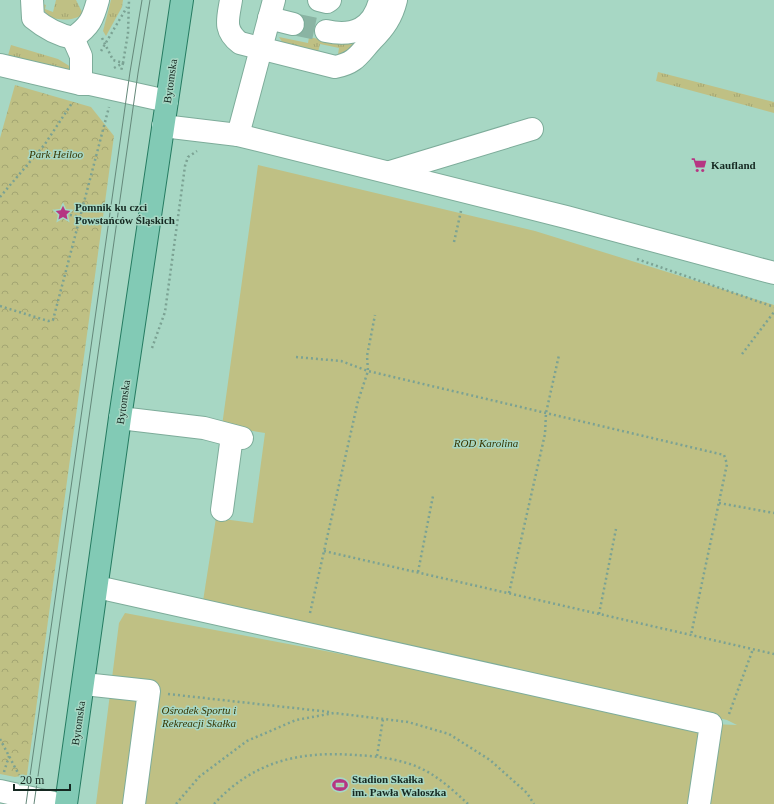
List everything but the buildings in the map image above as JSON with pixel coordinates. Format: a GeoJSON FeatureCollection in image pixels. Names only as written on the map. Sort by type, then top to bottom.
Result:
{"type":"FeatureCollection","features":[{"type":"Feature","properties":{"kind":"main road","name":"Bytomska"},"geometry":{"type":"LineString","coordinates":[[66,804],[84,684],[120,418],[182,0]]}},
{"type":"Feature","properties":{"kind":"street"},"geometry":{"type":"LineString","coordinates":[[32,0],[33,18],[43,26],[65,37],[74,38],[85,30],[95,9]]}},
{"type":"Feature","properties":{"kind":"street"},"geometry":{"type":"LineString","coordinates":[[231,0],[228,29],[231,36],[240,43],[335,67],[346,65],[360,56],[382,31],[394,10],[396,0]]}},
{"type":"Feature","properties":{"kind":"street"},"geometry":{"type":"LineString","coordinates":[[318,0],[327,2],[330,0]]}},
{"type":"Feature","properties":{"kind":"street"},"geometry":{"type":"LineString","coordinates":[[326,31],[347,33],[359,30],[368,24],[374,16],[380,0]]}},
{"type":"Feature","properties":{"kind":"street"},"geometry":{"type":"LineString","coordinates":[[238,135],[271,9],[293,24]]}},
{"type":"Feature","properties":{"kind":"street"},"geometry":{"type":"LineString","coordinates":[[74,38],[81,56],[81,84]]}},
{"type":"Feature","properties":{"kind":"street"},"geometry":{"type":"LineString","coordinates":[[0,65],[81,84],[90,84],[167,101]]}},
{"type":"Feature","properties":{"kind":"street"},"geometry":{"type":"LineString","coordinates":[[163,126],[238,135],[574,219],[774,273]]}},
{"type":"Feature","properties":{"kind":"street"},"geometry":{"type":"LineString","coordinates":[[389,173],[532,129]]}},
{"type":"Feature","properties":{"kind":"street"},"geometry":{"type":"LineString","coordinates":[[120,418],[204,428],[237,437],[222,510]]}},
{"type":"Feature","properties":{"kind":"street"},"geometry":{"type":"LineString","coordinates":[[97,587],[711,724],[699,804]]}},
{"type":"Feature","properties":{"kind":"street"},"geometry":{"type":"LineString","coordinates":[[84,684],[149,692],[134,804]]}},
{"type":"Feature","properties":{"kind":"street"},"geometry":{"type":"LineString","coordinates":[[1,785],[58,804]]}},
{"type":"Feature","properties":{"kind":"path"},"geometry":{"type":"LineString","coordinates":[[0,306],[48,321],[53,320],[102,132],[123,63],[128,33],[129,0]]}},
{"type":"Feature","properties":{"kind":"path"},"geometry":{"type":"LineString","coordinates":[[95,9],[113,60],[123,63]]}},
{"type":"Feature","properties":{"kind":"path"},"geometry":{"type":"LineString","coordinates":[[0,198],[45,144],[72,104]]}},
{"type":"Feature","properties":{"kind":"path"},"geometry":{"type":"LineString","coordinates":[[150,355],[165,312],[185,166],[188,157],[197,152],[200,131]]}},
{"type":"Feature","properties":{"kind":"path"},"geometry":{"type":"LineString","coordinates":[[454,242],[461,207]]}},
{"type":"Feature","properties":{"kind":"path"},"geometry":{"type":"LineString","coordinates":[[65,214],[81,217]]}},
{"type":"Feature","properties":{"kind":"path"},"geometry":{"type":"LineString","coordinates":[[634,258],[774,307]]}},
{"type":"Feature","properties":{"kind":"path"},"geometry":{"type":"LineString","coordinates":[[742,354],[774,312]]}},
{"type":"Feature","properties":{"kind":"path"},"geometry":{"type":"LineString","coordinates":[[306,633],[358,401],[368,371],[367,356],[375,315]]}},
{"type":"Feature","properties":{"kind":"path"},"geometry":{"type":"LineString","coordinates":[[509,593],[545,434],[546,413],[559,355]]}},
{"type":"Feature","properties":{"kind":"path"},"geometry":{"type":"LineString","coordinates":[[296,357],[341,361],[368,371],[724,455],[727,464],[691,635]]}},
{"type":"Feature","properties":{"kind":"path"},"geometry":{"type":"LineString","coordinates":[[418,572],[433,496]]}},
{"type":"Feature","properties":{"kind":"path"},"geometry":{"type":"LineString","coordinates":[[719,503],[774,513]]}},
{"type":"Feature","properties":{"kind":"path"},"geometry":{"type":"LineString","coordinates":[[599,614],[616,529]]}},
{"type":"Feature","properties":{"kind":"path"},"geometry":{"type":"LineString","coordinates":[[324,551],[774,654]]}},
{"type":"Feature","properties":{"kind":"path"},"geometry":{"type":"LineString","coordinates":[[711,724],[727,720],[753,649]]}},
{"type":"Feature","properties":{"kind":"path"},"geometry":{"type":"LineString","coordinates":[[149,692],[408,722],[449,734],[490,760],[528,793],[534,804]]}},
{"type":"Feature","properties":{"kind":"path"},"geometry":{"type":"LineString","coordinates":[[176,804],[199,777],[247,741],[296,720],[334,713]]}},
{"type":"Feature","properties":{"kind":"path"},"geometry":{"type":"LineString","coordinates":[[377,756],[383,719]]}},
{"type":"Feature","properties":{"kind":"path"},"geometry":{"type":"LineString","coordinates":[[0,739],[20,778]]}},
{"type":"Feature","properties":{"kind":"path"},"geometry":{"type":"LineString","coordinates":[[214,804],[226,792],[254,773],[278,762],[304,754],[334,753],[377,756],[420,768],[447,785],[468,804]]}},
{"type":"Feature","properties":{"kind":"path"},"geometry":{"type":"LineString","coordinates":[[1,785],[9,756]]}},
{"type":"Feature","properties":{"kind":"green space"},"geometry":{"type":"Polygon","coordinates":[[[56,0],[76,0],[83,14],[66,20],[47,14],[44,10],[43,4],[46,5],[45,9],[53,12],[56,0]]]}},
{"type":"Feature","properties":{"kind":"green space"},"geometry":{"type":"Polygon","coordinates":[[[111,0],[123,0],[122,7],[106,36],[103,31],[111,0]]]}},
{"type":"Feature","properties":{"kind":"green space"},"geometry":{"type":"Polygon","coordinates":[[[384,18],[337,61],[339,48],[320,44],[317,56],[284,45],[279,37],[308,43],[309,37],[323,40],[384,18]]]}},
{"type":"Feature","properties":{"kind":"green space"},"geometry":{"type":"Polygon","coordinates":[[[11,45],[58,59],[71,67],[71,71],[7,59],[11,45]]]}},
{"type":"Feature","properties":{"kind":"green space"},"geometry":{"type":"Polygon","coordinates":[[[658,72],[774,102],[774,113],[656,81],[658,72]]]}},
{"type":"Feature","properties":{"kind":"green space","name":"Park Heiloo"},"geometry":{"type":"Polygon","coordinates":[[[15,85],[91,107],[114,136],[27,775],[15,777],[0,774],[0,138],[15,85]]]}},
{"type":"Feature","properties":{"kind":"green space","name":"ROD Karolina"},"geometry":{"type":"Polygon","coordinates":[[[258,165],[535,231],[774,305],[774,804],[96,804],[119,623],[125,613],[711,724],[737,725],[727,720],[203,601],[216,518],[253,523],[265,433],[222,426],[258,165]]]}},
{"type":"Feature","properties":{"kind":"tunnel"},"geometry":{"type":"LineString","coordinates":[[293,24],[326,31]]}},
{"type":"Feature","properties":{"kind":"tram line"},"geometry":{"type":"LineString","coordinates":[[26,804],[130,72],[142,0]]}},
{"type":"Feature","properties":{"kind":"tram line"},"geometry":{"type":"LineString","coordinates":[[34,804],[138,73],[150,0]]}},
{"type":"Feature","properties":{"kind":"place","name":"Kaufland"},"geometry":{"type":"Point","coordinates":[699,165]}},
{"type":"Feature","properties":{"kind":"place","name":"Pomnik ku czci Powstańców Śląskich"},"geometry":{"type":"Point","coordinates":[63,213]}},
{"type":"Feature","properties":{"kind":"place","name":"Stadion Skałka im. Pawła Waloszka"},"geometry":{"type":"Point","coordinates":[340,785]}},
{"type":"Feature","properties":{"kind":"park label","name":"Ośrodek Sportu i Rekreacji Skałka"},"geometry":{"type":"Point","coordinates":[199,716]}}]}
